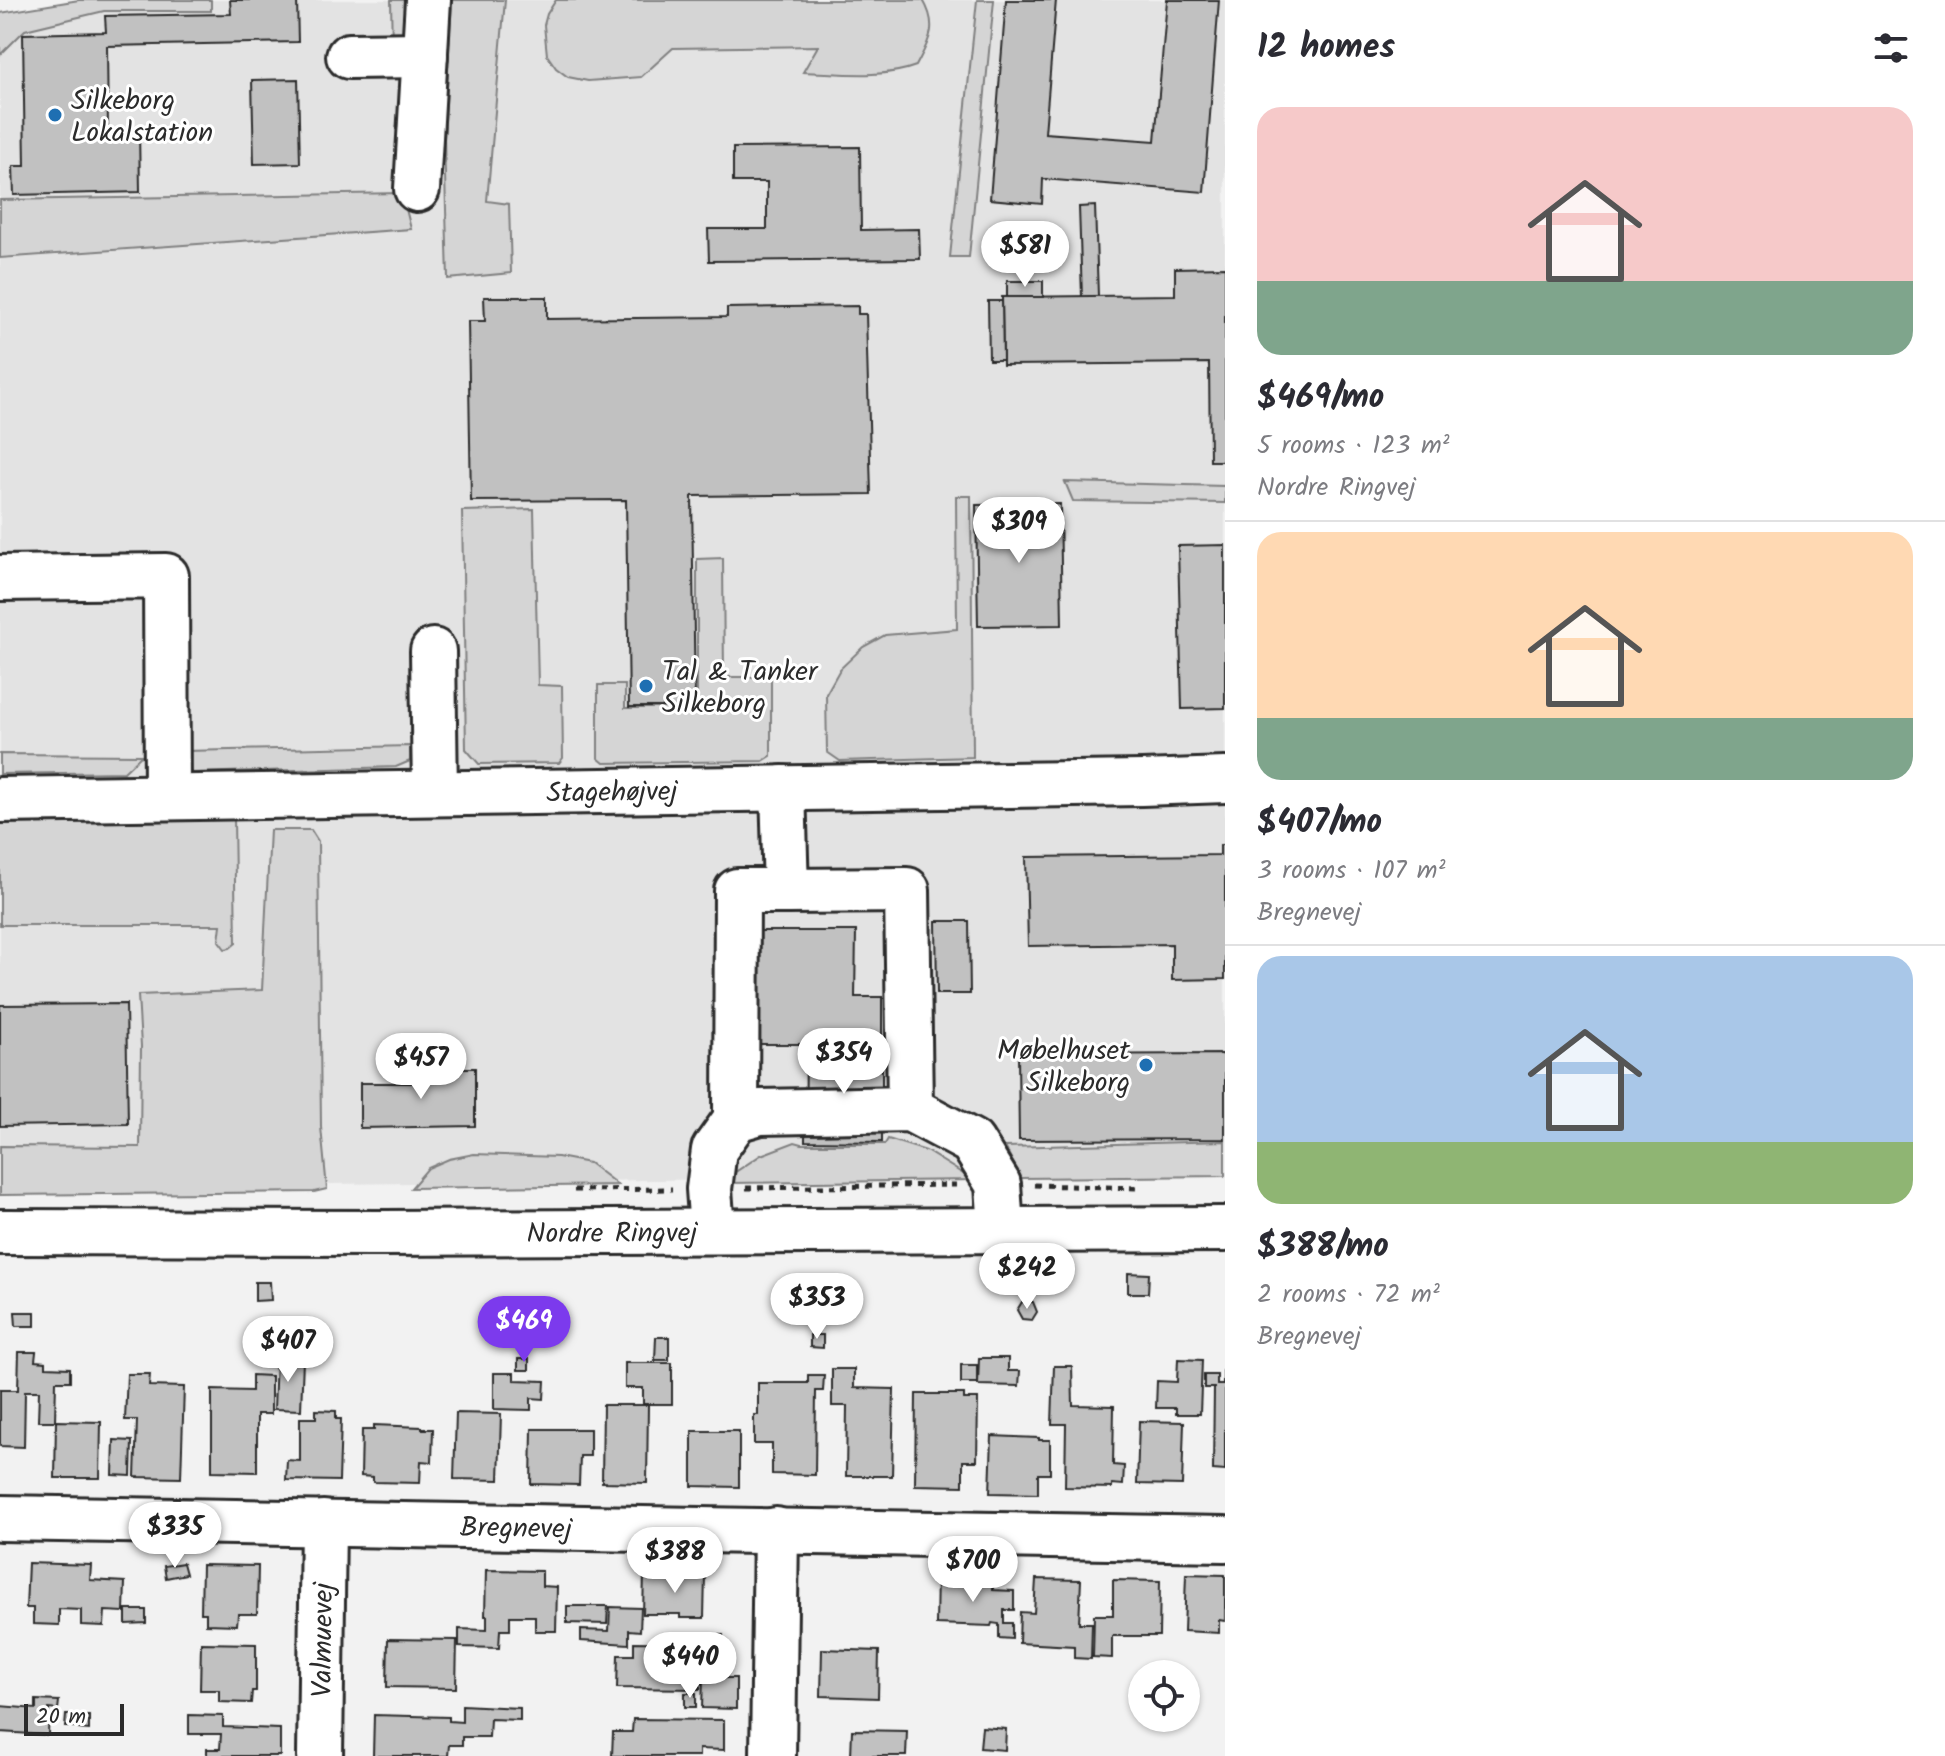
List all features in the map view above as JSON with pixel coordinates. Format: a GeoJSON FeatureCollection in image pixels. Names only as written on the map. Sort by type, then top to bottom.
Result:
{"type":"FeatureCollection","features":[{"type":"Feature","properties":{"kind":"street"},"geometry":{"type":"LineString","coordinates":[[417,189],[428,0]]}},
{"type":"Feature","properties":{"kind":"street"},"geometry":{"type":"LineString","coordinates":[[349,56],[425,55]]}},
{"type":"Feature","properties":{"kind":"street"},"geometry":{"type":"LineString","coordinates":[[0,578],[166,576],[167,797]]}},
{"type":"Feature","properties":{"kind":"street"},"geometry":{"type":"LineString","coordinates":[[433,651],[435,793]]}},
{"type":"Feature","properties":{"kind":"street","name":"Stagehøjvej"},"geometry":{"type":"LineString","coordinates":[[0,800],[1225,780]]}},
{"type":"Feature","properties":{"kind":"street"},"geometry":{"type":"LineString","coordinates":[[783,788],[786,891]]}},
{"type":"Feature","properties":{"kind":"street"},"geometry":{"type":"LineString","coordinates":[[712,1230],[709,1189],[714,1150],[736,1119],[737,891],[907,890],[910,1109]]}},
{"type":"Feature","properties":{"kind":"street"},"geometry":{"type":"LineString","coordinates":[[736,1119],[760,1112],[910,1109],[972,1142],[998,1184],[1001,1230]]}},
{"type":"Feature","properties":{"kind":"street","name":"Nordre Ringvej"},"geometry":{"type":"LineString","coordinates":[[0,1232],[1225,1229]]}},
{"type":"Feature","properties":{"kind":"street","name":"Bregnevej"},"geometry":{"type":"LineString","coordinates":[[0,1518],[1225,1539]]}},
{"type":"Feature","properties":{"kind":"street","name":"Valmuevej"},"geometry":{"type":"LineString","coordinates":[[320,1756],[323,1523]]}},
{"type":"Feature","properties":{"kind":"street"},"geometry":{"type":"LineString","coordinates":[[773,1756],[776,1530]]}},
{"type":"Feature","properties":{"kind":"shaded area"},"geometry":{"type":"Polygon","coordinates":[[[79,0],[211,0],[211,11],[104,11],[25,30],[0,55],[0,13],[79,0]]]}},
{"type":"Feature","properties":{"kind":"shaded area"},"geometry":{"type":"Polygon","coordinates":[[[83,0],[1225,0],[1225,1173],[0,1188],[0,14],[83,0]]]}},
{"type":"Feature","properties":{"kind":"shaded area"},"geometry":{"type":"Polygon","coordinates":[[[391,0],[409,0],[408,34],[392,47],[391,0]]]}},
{"type":"Feature","properties":{"kind":"shaded area"},"geometry":{"type":"Polygon","coordinates":[[[452,0],[505,0],[487,201],[509,204],[511,273],[448,279],[444,139],[452,0]]]}},
{"type":"Feature","properties":{"kind":"shaded area"},"geometry":{"type":"Polygon","coordinates":[[[556,0],[923,0],[931,26],[928,41],[916,66],[889,73],[803,72],[818,46],[673,48],[641,77],[588,81],[568,77],[556,68],[547,55],[544,25],[556,0]]]}},
{"type":"Feature","properties":{"kind":"shaded area"},"geometry":{"type":"Polygon","coordinates":[[[977,0],[994,0],[969,257],[950,257],[977,0]]]}},
{"type":"Feature","properties":{"kind":"shaded area"},"geometry":{"type":"Polygon","coordinates":[[[402,193],[411,229],[0,258],[0,200],[402,193]]]}},
{"type":"Feature","properties":{"kind":"shaded area"},"geometry":{"type":"Polygon","coordinates":[[[1065,482],[1225,486],[1225,503],[1073,501],[1065,482]]]}},
{"type":"Feature","properties":{"kind":"shaded area"},"geometry":{"type":"Polygon","coordinates":[[[956,496],[971,496],[973,757],[840,761],[827,752],[826,694],[840,669],[863,647],[885,635],[957,629],[956,496]]]}},
{"type":"Feature","properties":{"kind":"shaded area"},"geometry":{"type":"Polygon","coordinates":[[[534,509],[538,685],[562,686],[563,758],[559,763],[479,764],[466,749],[462,511],[534,509]]]}},
{"type":"Feature","properties":{"kind":"shaded area"},"geometry":{"type":"Polygon","coordinates":[[[723,558],[724,677],[771,677],[771,756],[763,761],[604,763],[598,758],[598,685],[625,685],[625,708],[697,708],[697,559],[723,558]]]}},
{"type":"Feature","properties":{"kind":"shaded area"},"geometry":{"type":"Polygon","coordinates":[[[410,746],[410,761],[396,767],[192,773],[186,767],[184,751],[410,746]]]}},
{"type":"Feature","properties":{"kind":"shaded area"},"geometry":{"type":"Polygon","coordinates":[[[0,754],[142,755],[124,772],[0,774],[0,754]]]}},
{"type":"Feature","properties":{"kind":"shaded area"},"geometry":{"type":"Polygon","coordinates":[[[234,819],[236,943],[230,948],[225,949],[219,941],[221,925],[0,925],[0,824],[234,819]]]}},
{"type":"Feature","properties":{"kind":"shaded area"},"geometry":{"type":"Polygon","coordinates":[[[270,830],[311,830],[318,841],[321,1127],[327,1189],[314,1192],[0,1195],[0,1146],[140,1147],[138,995],[262,990],[270,830]]]}},
{"type":"Feature","properties":{"kind":"shaded area"},"geometry":{"type":"Polygon","coordinates":[[[888,1139],[926,1151],[973,1180],[728,1183],[731,1175],[761,1155],[795,1142],[885,1144],[888,1139]]]}},
{"type":"Feature","properties":{"kind":"shaded area"},"geometry":{"type":"Polygon","coordinates":[[[1225,1141],[1225,1176],[1021,1178],[1005,1147],[1225,1141]]]}},
{"type":"Feature","properties":{"kind":"shaded area"},"geometry":{"type":"Polygon","coordinates":[[[474,1154],[558,1157],[589,1163],[618,1185],[411,1188],[428,1168],[449,1159],[474,1154]]]}},
{"type":"Feature","properties":{"kind":"building"},"geometry":{"type":"Polygon","coordinates":[[[230,0],[297,0],[298,42],[107,46],[108,130],[139,130],[140,192],[14,195],[13,166],[25,166],[23,34],[106,32],[105,16],[231,14],[230,0]]]}},
{"type":"Feature","properties":{"kind":"building"},"geometry":{"type":"Polygon","coordinates":[[[1006,0],[1056,0],[1045,133],[1155,141],[1167,0],[1219,0],[1204,192],[1043,179],[1042,204],[990,199],[1006,0]]]}},
{"type":"Feature","properties":{"kind":"building"},"geometry":{"type":"Polygon","coordinates":[[[298,79],[300,163],[254,164],[252,80],[298,79]]]}},
{"type":"Feature","properties":{"kind":"building"},"geometry":{"type":"Polygon","coordinates":[[[860,147],[861,230],[919,229],[920,259],[709,261],[708,229],[767,229],[767,182],[733,182],[733,148],[860,147]]]}},
{"type":"Feature","properties":{"kind":"building"},"geometry":{"type":"Polygon","coordinates":[[[1095,206],[1098,296],[1082,297],[1079,207],[1095,206]]]}},
{"type":"Feature","properties":{"kind":"building"},"geometry":{"type":"Polygon","coordinates":[[[1225,267],[1225,461],[1210,461],[1209,363],[1003,365],[1002,297],[1175,295],[1175,268],[1225,267]]]}},
{"type":"Feature","properties":{"kind":"building"},"geometry":{"type":"Polygon","coordinates":[[[1007,281],[1043,281],[1043,297],[1007,297],[1007,281]]]}},
{"type":"Feature","properties":{"kind":"building"},"geometry":{"type":"Polygon","coordinates":[[[484,297],[547,297],[547,319],[727,317],[727,308],[858,306],[858,314],[866,314],[871,494],[692,496],[695,707],[629,707],[626,500],[471,501],[468,321],[485,321],[484,297]]]}},
{"type":"Feature","properties":{"kind":"building"},"geometry":{"type":"Polygon","coordinates":[[[988,301],[1002,301],[1003,360],[989,360],[988,301]]]}},
{"type":"Feature","properties":{"kind":"building"},"geometry":{"type":"Polygon","coordinates":[[[1060,504],[1062,625],[978,626],[976,505],[1060,504]]]}},
{"type":"Feature","properties":{"kind":"building"},"geometry":{"type":"Polygon","coordinates":[[[1225,545],[1225,708],[1182,709],[1178,546],[1225,545]]]}},
{"type":"Feature","properties":{"kind":"building"},"geometry":{"type":"Polygon","coordinates":[[[1220,845],[1225,845],[1225,979],[1172,980],[1172,944],[1028,946],[1026,857],[1220,855],[1220,845]]]}},
{"type":"Feature","properties":{"kind":"building"},"geometry":{"type":"Polygon","coordinates":[[[936,921],[969,921],[970,994],[937,994],[936,921]]]}},
{"type":"Feature","properties":{"kind":"building"},"geometry":{"type":"Polygon","coordinates":[[[757,931],[856,931],[855,997],[882,997],[882,1051],[806,1051],[806,1044],[757,1044],[757,931]]]}},
{"type":"Feature","properties":{"kind":"building"},"geometry":{"type":"Polygon","coordinates":[[[126,1004],[128,1124],[0,1126],[0,1005],[126,1004]]]}},
{"type":"Feature","properties":{"kind":"building"},"geometry":{"type":"Polygon","coordinates":[[[806,1051],[882,1051],[882,1142],[805,1141],[806,1051]]]}},
{"type":"Feature","properties":{"kind":"building"},"geometry":{"type":"Polygon","coordinates":[[[1225,1054],[1225,1139],[1019,1140],[1018,1055],[1225,1054]]]}},
{"type":"Feature","properties":{"kind":"building"},"geometry":{"type":"Polygon","coordinates":[[[446,1068],[475,1068],[475,1126],[360,1128],[360,1083],[411,1083],[411,1073],[446,1073],[446,1068]]]}},
{"type":"Feature","properties":{"kind":"building"},"geometry":{"type":"Polygon","coordinates":[[[1128,1273],[1149,1274],[1148,1293],[1128,1293],[1128,1273]]]}},
{"type":"Feature","properties":{"kind":"building"},"geometry":{"type":"Polygon","coordinates":[[[255,1282],[270,1282],[271,1300],[255,1301],[255,1282]]]}},
{"type":"Feature","properties":{"kind":"building"},"geometry":{"type":"Polygon","coordinates":[[[1022,1302],[1033,1302],[1037,1312],[1032,1320],[1022,1319],[1017,1310],[1022,1302]]]}},
{"type":"Feature","properties":{"kind":"building"},"geometry":{"type":"Polygon","coordinates":[[[15,1312],[35,1312],[35,1326],[16,1326],[15,1312]]]}},
{"type":"Feature","properties":{"kind":"building"},"geometry":{"type":"Polygon","coordinates":[[[254,1329],[267,1329],[267,1342],[254,1342],[254,1329]]]}},
{"type":"Feature","properties":{"kind":"building"},"geometry":{"type":"Polygon","coordinates":[[[810,1335],[823,1335],[823,1348],[810,1347],[810,1335]]]}},
{"type":"Feature","properties":{"kind":"building"},"geometry":{"type":"Polygon","coordinates":[[[656,1337],[669,1337],[669,1360],[655,1360],[656,1337]]]}},
{"type":"Feature","properties":{"kind":"building"},"geometry":{"type":"Polygon","coordinates":[[[19,1352],[36,1352],[35,1361],[46,1362],[46,1367],[70,1368],[70,1381],[56,1381],[55,1421],[38,1421],[39,1391],[25,1391],[24,1447],[0,1446],[0,1390],[18,1390],[19,1352]]]}},
{"type":"Feature","properties":{"kind":"building"},"geometry":{"type":"Polygon","coordinates":[[[979,1358],[1008,1358],[1008,1371],[1020,1371],[1019,1386],[978,1385],[979,1358]]]}},
{"type":"Feature","properties":{"kind":"building"},"geometry":{"type":"Polygon","coordinates":[[[276,1359],[303,1360],[301,1410],[274,1409],[276,1359]]]}},
{"type":"Feature","properties":{"kind":"building"},"geometry":{"type":"Polygon","coordinates":[[[518,1359],[529,1359],[529,1370],[518,1370],[518,1359]]]}},
{"type":"Feature","properties":{"kind":"building"},"geometry":{"type":"Polygon","coordinates":[[[1178,1359],[1202,1360],[1200,1414],[1176,1414],[1176,1408],[1156,1408],[1157,1381],[1177,1382],[1178,1359]]]}},
{"type":"Feature","properties":{"kind":"building"},"geometry":{"type":"Polygon","coordinates":[[[625,1363],[672,1363],[672,1404],[643,1404],[643,1388],[625,1388],[625,1363]]]}},
{"type":"Feature","properties":{"kind":"building"},"geometry":{"type":"Polygon","coordinates":[[[961,1365],[977,1365],[977,1383],[961,1383],[961,1365]]]}},
{"type":"Feature","properties":{"kind":"building"},"geometry":{"type":"Polygon","coordinates":[[[1054,1366],[1072,1366],[1073,1405],[1114,1406],[1113,1465],[1124,1466],[1123,1485],[1112,1484],[1112,1488],[1065,1487],[1066,1424],[1052,1424],[1054,1366]]]}},
{"type":"Feature","properties":{"kind":"building"},"geometry":{"type":"Polygon","coordinates":[[[1223,1368],[1225,1471],[1213,1470],[1214,1388],[1204,1388],[1204,1375],[1217,1375],[1217,1385],[1223,1385],[1223,1368]]]}},
{"type":"Feature","properties":{"kind":"building"},"geometry":{"type":"Polygon","coordinates":[[[832,1369],[854,1369],[854,1388],[894,1389],[892,1476],[846,1476],[847,1406],[832,1406],[832,1369]]]}},
{"type":"Feature","properties":{"kind":"building"},"geometry":{"type":"Polygon","coordinates":[[[494,1373],[514,1373],[514,1380],[545,1381],[544,1399],[531,1398],[531,1410],[494,1409],[494,1373]]]}},
{"type":"Feature","properties":{"kind":"building"},"geometry":{"type":"Polygon","coordinates":[[[127,1374],[150,1374],[149,1386],[184,1387],[181,1478],[135,1477],[137,1420],[125,1420],[127,1374]]]}},
{"type":"Feature","properties":{"kind":"building"},"geometry":{"type":"Polygon","coordinates":[[[252,1375],[271,1376],[271,1414],[257,1414],[257,1472],[212,1471],[212,1390],[252,1391],[252,1375]]]}},
{"type":"Feature","properties":{"kind":"building"},"geometry":{"type":"Polygon","coordinates":[[[808,1375],[824,1375],[823,1391],[816,1391],[815,1475],[772,1474],[772,1444],[754,1444],[758,1383],[808,1383],[808,1375]]]}},
{"type":"Feature","properties":{"kind":"building"},"geometry":{"type":"Polygon","coordinates":[[[916,1394],[964,1394],[964,1399],[978,1399],[977,1461],[963,1461],[963,1486],[915,1485],[916,1394]]]}},
{"type":"Feature","properties":{"kind":"building"},"geometry":{"type":"Polygon","coordinates":[[[603,1405],[648,1405],[647,1483],[602,1482],[603,1405]]]}},
{"type":"Feature","properties":{"kind":"building"},"geometry":{"type":"Polygon","coordinates":[[[316,1410],[336,1411],[336,1419],[341,1419],[339,1481],[286,1480],[287,1460],[300,1461],[300,1418],[316,1418],[316,1410]]]}},
{"type":"Feature","properties":{"kind":"building"},"geometry":{"type":"Polygon","coordinates":[[[456,1413],[501,1414],[499,1480],[454,1479],[456,1413]]]}},
{"type":"Feature","properties":{"kind":"building"},"geometry":{"type":"Polygon","coordinates":[[[56,1421],[101,1422],[100,1478],[55,1478],[56,1421]]]}},
{"type":"Feature","properties":{"kind":"building"},"geometry":{"type":"Polygon","coordinates":[[[1139,1421],[1184,1422],[1182,1485],[1137,1484],[1139,1421]]]}},
{"type":"Feature","properties":{"kind":"building"},"geometry":{"type":"Polygon","coordinates":[[[374,1425],[433,1429],[432,1462],[421,1461],[420,1483],[373,1482],[373,1477],[361,1476],[362,1430],[374,1430],[374,1425]]]}},
{"type":"Feature","properties":{"kind":"building"},"geometry":{"type":"Polygon","coordinates":[[[532,1429],[590,1429],[590,1456],[580,1456],[579,1485],[531,1484],[532,1429]]]}},
{"type":"Feature","properties":{"kind":"building"},"geometry":{"type":"Polygon","coordinates":[[[692,1431],[739,1431],[739,1487],[692,1486],[692,1431]]]}},
{"type":"Feature","properties":{"kind":"building"},"geometry":{"type":"Polygon","coordinates":[[[992,1436],[1050,1440],[1050,1474],[1038,1474],[1038,1494],[990,1493],[992,1436]]]}},
{"type":"Feature","properties":{"kind":"building"},"geometry":{"type":"Polygon","coordinates":[[[114,1440],[132,1441],[131,1476],[113,1475],[114,1440]]]}},
{"type":"Feature","properties":{"kind":"building"},"geometry":{"type":"Polygon","coordinates":[[[28,1563],[91,1565],[90,1580],[125,1582],[124,1612],[105,1611],[104,1626],[81,1625],[81,1610],[59,1609],[59,1625],[33,1624],[33,1608],[26,1608],[28,1563]]]}},
{"type":"Feature","properties":{"kind":"building"},"geometry":{"type":"Polygon","coordinates":[[[183,1563],[186,1574],[166,1578],[164,1566],[183,1563]]]}},
{"type":"Feature","properties":{"kind":"building"},"geometry":{"type":"Polygon","coordinates":[[[202,1565],[258,1566],[257,1614],[238,1614],[237,1625],[206,1624],[206,1613],[201,1613],[202,1565]]]}},
{"type":"Feature","properties":{"kind":"building"},"geometry":{"type":"Polygon","coordinates":[[[486,1570],[542,1571],[542,1586],[557,1587],[556,1631],[535,1631],[535,1616],[510,1616],[510,1630],[500,1630],[499,1648],[459,1647],[459,1629],[487,1630],[486,1570]]]}},
{"type":"Feature","properties":{"kind":"building"},"geometry":{"type":"Polygon","coordinates":[[[644,1573],[705,1574],[704,1618],[680,1618],[680,1614],[643,1614],[644,1573]]]}},
{"type":"Feature","properties":{"kind":"building"},"geometry":{"type":"Polygon","coordinates":[[[1186,1574],[1225,1575],[1225,1621],[1219,1620],[1219,1633],[1184,1631],[1186,1574]]]}},
{"type":"Feature","properties":{"kind":"building"},"geometry":{"type":"Polygon","coordinates":[[[937,1577],[993,1579],[993,1590],[1014,1591],[1014,1610],[1004,1610],[1004,1623],[1012,1623],[1012,1639],[999,1638],[999,1624],[936,1624],[937,1577]]]}},
{"type":"Feature","properties":{"kind":"building"},"geometry":{"type":"Polygon","coordinates":[[[1036,1579],[1081,1580],[1079,1623],[1092,1623],[1091,1659],[1074,1658],[1074,1646],[1019,1643],[1020,1612],[1034,1613],[1036,1579]]]}},
{"type":"Feature","properties":{"kind":"building"},"geometry":{"type":"Polygon","coordinates":[[[1113,1580],[1160,1581],[1159,1636],[1112,1636],[1112,1658],[1093,1657],[1094,1615],[1113,1615],[1113,1580]]]}},
{"type":"Feature","properties":{"kind":"building"},"geometry":{"type":"Polygon","coordinates":[[[567,1606],[608,1606],[607,1624],[567,1623],[567,1606]]]}},
{"type":"Feature","properties":{"kind":"building"},"geometry":{"type":"Polygon","coordinates":[[[610,1607],[641,1608],[640,1631],[629,1630],[629,1644],[581,1641],[581,1630],[609,1631],[610,1607]]]}},
{"type":"Feature","properties":{"kind":"building"},"geometry":{"type":"Polygon","coordinates":[[[126,1610],[146,1610],[146,1623],[126,1624],[126,1610]]]}},
{"type":"Feature","properties":{"kind":"building"},"geometry":{"type":"Polygon","coordinates":[[[701,1635],[723,1635],[723,1653],[701,1653],[700,1689],[617,1688],[618,1655],[634,1655],[634,1642],[701,1643],[701,1635]]]}},
{"type":"Feature","properties":{"kind":"building"},"geometry":{"type":"Polygon","coordinates":[[[388,1639],[457,1640],[456,1688],[387,1687],[388,1639]]]}},
{"type":"Feature","properties":{"kind":"building"},"geometry":{"type":"Polygon","coordinates":[[[201,1643],[256,1644],[256,1691],[252,1691],[251,1703],[219,1702],[219,1690],[200,1690],[201,1643]]]}},
{"type":"Feature","properties":{"kind":"building"},"geometry":{"type":"Polygon","coordinates":[[[822,1649],[879,1651],[878,1698],[821,1696],[822,1649]]]}},
{"type":"Feature","properties":{"kind":"building"},"geometry":{"type":"Polygon","coordinates":[[[703,1678],[736,1678],[736,1709],[702,1708],[703,1678]]]}},
{"type":"Feature","properties":{"kind":"building"},"geometry":{"type":"Polygon","coordinates":[[[685,1693],[696,1693],[696,1707],[685,1707],[685,1693]]]}},
{"type":"Feature","properties":{"kind":"building"},"geometry":{"type":"Polygon","coordinates":[[[36,1700],[59,1701],[58,1710],[49,1709],[48,1735],[0,1732],[0,1706],[36,1709],[36,1700]]]}},
{"type":"Feature","properties":{"kind":"building"},"geometry":{"type":"Polygon","coordinates":[[[462,1705],[520,1708],[520,1720],[490,1719],[489,1737],[462,1737],[462,1745],[449,1745],[448,1756],[373,1756],[374,1715],[449,1717],[449,1721],[462,1722],[462,1705]]]}},
{"type":"Feature","properties":{"kind":"building"},"geometry":{"type":"Polygon","coordinates":[[[66,1715],[77,1715],[76,1727],[65,1727],[66,1715]]]}},
{"type":"Feature","properties":{"kind":"building"},"geometry":{"type":"Polygon","coordinates":[[[189,1715],[223,1716],[223,1727],[280,1729],[280,1756],[207,1756],[207,1749],[220,1749],[221,1734],[189,1734],[189,1715]]]}},
{"type":"Feature","properties":{"kind":"building"},"geometry":{"type":"Polygon","coordinates":[[[80,1716],[89,1716],[89,1730],[79,1729],[80,1716]]]}},
{"type":"Feature","properties":{"kind":"building"},"geometry":{"type":"Polygon","coordinates":[[[633,1719],[724,1720],[724,1750],[699,1749],[699,1756],[612,1756],[613,1732],[632,1732],[633,1719]]]}},
{"type":"Feature","properties":{"kind":"building"},"geometry":{"type":"Polygon","coordinates":[[[982,1727],[1006,1729],[1005,1750],[980,1748],[982,1727]]]}},
{"type":"Feature","properties":{"kind":"building"},"geometry":{"type":"Polygon","coordinates":[[[852,1730],[907,1731],[906,1756],[851,1756],[852,1730]]]}},
{"type":"Feature","properties":{"kind":"place","name":"Silkeborg Lokalstation"},"geometry":{"type":"Point","coordinates":[55,115]}},
{"type":"Feature","properties":{"kind":"place","name":"Tal & Tanker Silkeborg"},"geometry":{"type":"Point","coordinates":[646,686]}},
{"type":"Feature","properties":{"kind":"place","name":"Møbelhuset Silkeborg"},"geometry":{"type":"Point","coordinates":[1146,1065]}}]}
